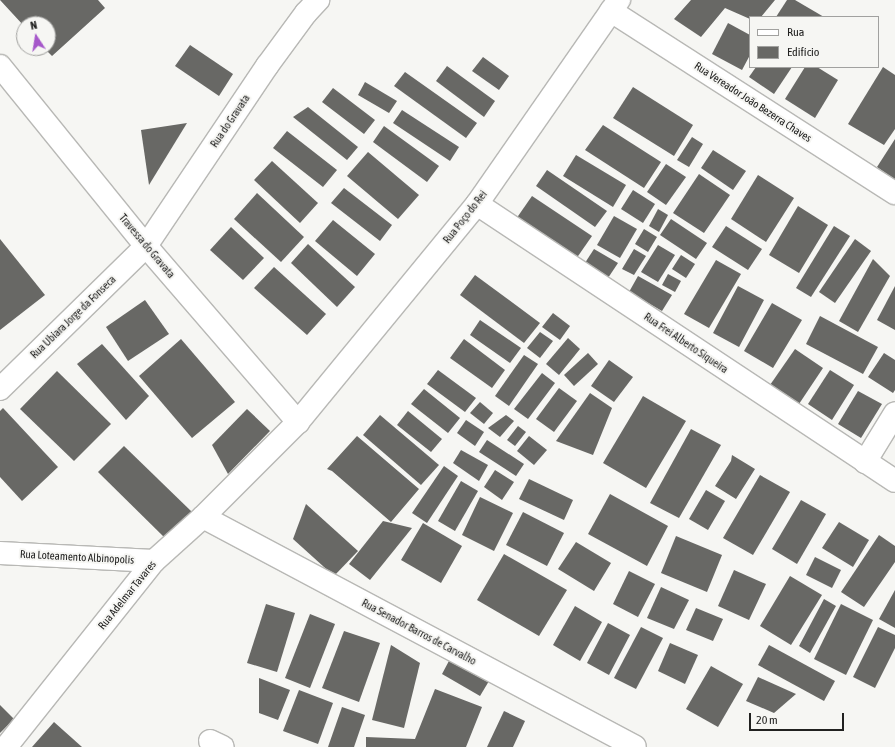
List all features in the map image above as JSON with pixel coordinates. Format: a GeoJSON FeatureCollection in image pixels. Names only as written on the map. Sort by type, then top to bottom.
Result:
{"type":"FeatureCollection","features":[{"type":"Feature","properties":{"kind":"street","name":"Rua do Gravata"},"geometry":{"type":"LineString","coordinates":[[146,246],[267,66],[306,13],[318,0]]}},
{"type":"Feature","properties":{"kind":"street","name":"Rua Vereador João Bezerra Chaves"},"geometry":{"type":"LineString","coordinates":[[615,6],[895,192]]}},
{"type":"Feature","properties":{"kind":"street","name":"Rua Poço do Rei"},"geometry":{"type":"LineString","coordinates":[[298,422],[477,204],[615,6]]}},
{"type":"Feature","properties":{"kind":"street","name":"Travessa do Gravata"},"geometry":{"type":"LineString","coordinates":[[0,66],[146,246],[298,422]]}},
{"type":"Feature","properties":{"kind":"street","name":"Rua Frei Alberto Siqueira"},"geometry":{"type":"LineString","coordinates":[[477,204],[895,481]]}},
{"type":"Feature","properties":{"kind":"street","name":"Rua Ubiara Jorge da Fonseca"},"geometry":{"type":"LineString","coordinates":[[0,389],[146,246]]}},
{"type":"Feature","properties":{"kind":"street"},"geometry":{"type":"LineString","coordinates":[[865,462],[895,413]]}},
{"type":"Feature","properties":{"kind":"street","name":"Rua Adelmar Tavares"},"geometry":{"type":"LineString","coordinates":[[6,747],[154,561],[203,517],[298,422]]}},
{"type":"Feature","properties":{"kind":"street","name":"Rua Senador Barros de Carvalho"},"geometry":{"type":"LineString","coordinates":[[203,517],[635,747]]}},
{"type":"Feature","properties":{"kind":"street","name":"Rua Loteamento Albinopolis"},"geometry":{"type":"LineString","coordinates":[[0,553],[154,561]]}},
{"type":"Feature","properties":{"kind":"building"},"geometry":{"type":"Polygon","coordinates":[[[0,0],[98,0],[105,8],[56,52],[56,16],[16,16],[16,17],[0,0]]]}},
{"type":"Feature","properties":{"kind":"building"},"geometry":{"type":"Polygon","coordinates":[[[691,0],[775,0],[762,16],[749,16],[749,19],[725,8],[701,37],[674,19],[691,0]]]}},
{"type":"Feature","properties":{"kind":"building"},"geometry":{"type":"Polygon","coordinates":[[[787,0],[795,0],[822,16],[777,16],[787,0]]]}},
{"type":"Feature","properties":{"kind":"building"},"geometry":{"type":"Polygon","coordinates":[[[728,23],[749,34],[749,57],[742,70],[712,54],[728,23]]]}},
{"type":"Feature","properties":{"kind":"building"},"geometry":{"type":"Polygon","coordinates":[[[190,45],[233,74],[219,96],[175,66],[190,45]]]}},
{"type":"Feature","properties":{"kind":"building"},"geometry":{"type":"Polygon","coordinates":[[[483,57],[509,76],[499,90],[472,71],[483,57]]]}},
{"type":"Feature","properties":{"kind":"building"},"geometry":{"type":"Polygon","coordinates":[[[447,66],[495,101],[484,117],[436,81],[447,66]]]}},
{"type":"Feature","properties":{"kind":"building"},"geometry":{"type":"Polygon","coordinates":[[[883,67],[895,75],[895,129],[884,145],[848,124],[883,67]]]}},
{"type":"Feature","properties":{"kind":"building"},"geometry":{"type":"Polygon","coordinates":[[[755,68],[791,68],[774,94],[749,77],[755,68]]]}},
{"type":"Feature","properties":{"kind":"building"},"geometry":{"type":"Polygon","coordinates":[[[804,68],[819,68],[838,80],[815,118],[785,99],[804,68]]]}},
{"type":"Feature","properties":{"kind":"building"},"geometry":{"type":"Polygon","coordinates":[[[405,72],[477,123],[466,138],[394,86],[405,72]]]}},
{"type":"Feature","properties":{"kind":"building"},"geometry":{"type":"Polygon","coordinates":[[[365,82],[397,101],[389,113],[358,95],[365,82]]]}},
{"type":"Feature","properties":{"kind":"building"},"geometry":{"type":"Polygon","coordinates":[[[633,87],[693,125],[674,156],[613,118],[633,87]]]}},
{"type":"Feature","properties":{"kind":"building"},"geometry":{"type":"Polygon","coordinates":[[[333,88],[375,120],[364,134],[322,102],[333,88]]]}},
{"type":"Feature","properties":{"kind":"building"},"geometry":{"type":"Polygon","coordinates":[[[308,107],[358,147],[347,160],[293,117],[308,107]]]}},
{"type":"Feature","properties":{"kind":"building"},"geometry":{"type":"Polygon","coordinates":[[[402,110],[459,147],[450,161],[393,123],[402,110]]]}},
{"type":"Feature","properties":{"kind":"building"},"geometry":{"type":"Polygon","coordinates":[[[187,123],[149,185],[141,130],[187,123]]]}},
{"type":"Feature","properties":{"kind":"building"},"geometry":{"type":"Polygon","coordinates":[[[603,125],[661,162],[644,188],[585,150],[603,125]]]}},
{"type":"Feature","properties":{"kind":"building"},"geometry":{"type":"Polygon","coordinates":[[[384,126],[439,166],[427,182],[373,142],[384,126]]]}},
{"type":"Feature","properties":{"kind":"building"},"geometry":{"type":"Polygon","coordinates":[[[287,131],[337,170],[323,187],[273,148],[287,131]]]}},
{"type":"Feature","properties":{"kind":"building"},"geometry":{"type":"Polygon","coordinates":[[[692,137],[703,144],[689,167],[677,160],[692,137]]]}},
{"type":"Feature","properties":{"kind":"building"},"geometry":{"type":"Polygon","coordinates":[[[895,139],[895,180],[877,167],[895,139]]]}},
{"type":"Feature","properties":{"kind":"building"},"geometry":{"type":"Polygon","coordinates":[[[713,150],[746,171],[733,190],[701,168],[713,150]]]}},
{"type":"Feature","properties":{"kind":"building"},"geometry":{"type":"Polygon","coordinates":[[[368,152],[419,195],[398,219],[347,176],[368,152]]]}},
{"type":"Feature","properties":{"kind":"building"},"geometry":{"type":"Polygon","coordinates":[[[576,155],[626,185],[613,207],[563,176],[576,155]]]}},
{"type":"Feature","properties":{"kind":"building"},"geometry":{"type":"Polygon","coordinates":[[[272,161],[318,203],[300,223],[254,180],[272,161]]]}},
{"type":"Feature","properties":{"kind":"building"},"geometry":{"type":"Polygon","coordinates":[[[666,164],[686,177],[666,205],[647,192],[666,164]]]}},
{"type":"Feature","properties":{"kind":"building"},"geometry":{"type":"Polygon","coordinates":[[[547,170],[607,211],[595,227],[536,186],[547,170]]]}},
{"type":"Feature","properties":{"kind":"building"},"geometry":{"type":"Polygon","coordinates":[[[699,174],[730,195],[704,233],[673,213],[699,174]]]}},
{"type":"Feature","properties":{"kind":"building"},"geometry":{"type":"Polygon","coordinates":[[[758,175],[794,198],[766,242],[731,219],[758,175]]]}},
{"type":"Feature","properties":{"kind":"building"},"geometry":{"type":"Polygon","coordinates":[[[344,188],[392,225],[380,241],[331,203],[344,188]]]}},
{"type":"Feature","properties":{"kind":"building"},"geometry":{"type":"Polygon","coordinates":[[[633,190],[655,204],[643,223],[621,209],[633,190]]]}},
{"type":"Feature","properties":{"kind":"building"},"geometry":{"type":"Polygon","coordinates":[[[257,193],[304,237],[281,262],[234,219],[257,193]]]}},
{"type":"Feature","properties":{"kind":"building"},"geometry":{"type":"Polygon","coordinates":[[[532,196],[592,236],[576,259],[516,219],[532,196]]]}},
{"type":"Feature","properties":{"kind":"building"},"geometry":{"type":"Polygon","coordinates":[[[798,206],[828,225],[799,273],[769,255],[798,206]]]}},
{"type":"Feature","properties":{"kind":"building"},"geometry":{"type":"Polygon","coordinates":[[[658,209],[668,215],[659,232],[649,226],[658,209]]]}},
{"type":"Feature","properties":{"kind":"building"},"geometry":{"type":"Polygon","coordinates":[[[614,216],[637,229],[620,258],[597,245],[614,216]]]}},
{"type":"Feature","properties":{"kind":"building"},"geometry":{"type":"Polygon","coordinates":[[[671,219],[707,243],[696,259],[660,235],[671,219]]]}},
{"type":"Feature","properties":{"kind":"building"},"geometry":{"type":"Polygon","coordinates":[[[333,220],[375,254],[357,276],[315,241],[333,220]]]}},
{"type":"Feature","properties":{"kind":"building"},"geometry":{"type":"Polygon","coordinates":[[[726,226],[762,249],[748,270],[712,247],[726,226]]]}},
{"type":"Feature","properties":{"kind":"building"},"geometry":{"type":"Polygon","coordinates":[[[834,226],[850,236],[811,297],[796,288],[834,226]]]}},
{"type":"Feature","properties":{"kind":"building"},"geometry":{"type":"Polygon","coordinates":[[[231,227],[264,258],[243,280],[210,250],[231,227]]]}},
{"type":"Feature","properties":{"kind":"building"},"geometry":{"type":"Polygon","coordinates":[[[644,229],[657,237],[648,252],[635,244],[644,229]]]}},
{"type":"Feature","properties":{"kind":"building"},"geometry":{"type":"Polygon","coordinates":[[[0,239],[45,295],[0,330],[0,239]]]}},
{"type":"Feature","properties":{"kind":"building"},"geometry":{"type":"Polygon","coordinates":[[[855,239],[871,251],[835,303],[819,292],[855,239]]]}},
{"type":"Feature","properties":{"kind":"building"},"geometry":{"type":"Polygon","coordinates":[[[308,244],[355,287],[337,307],[291,263],[308,244]]]}},
{"type":"Feature","properties":{"kind":"building"},"geometry":{"type":"Polygon","coordinates":[[[658,245],[675,255],[658,282],[641,272],[658,245]]]}},
{"type":"Feature","properties":{"kind":"building"},"geometry":{"type":"Polygon","coordinates":[[[594,249],[618,263],[606,281],[583,266],[594,249]]]}},
{"type":"Feature","properties":{"kind":"building"},"geometry":{"type":"Polygon","coordinates":[[[634,249],[646,256],[634,275],[622,269],[634,249]]]}},
{"type":"Feature","properties":{"kind":"building"},"geometry":{"type":"Polygon","coordinates":[[[681,255],[695,264],[686,278],[672,269],[681,255]]]}},
{"type":"Feature","properties":{"kind":"building"},"geometry":{"type":"Polygon","coordinates":[[[873,259],[890,276],[858,332],[839,321],[873,259]]]}},
{"type":"Feature","properties":{"kind":"building"},"geometry":{"type":"Polygon","coordinates":[[[716,260],[741,274],[709,328],[684,314],[716,260]]]}},
{"type":"Feature","properties":{"kind":"building"},"geometry":{"type":"Polygon","coordinates":[[[274,267],[326,314],[307,335],[254,288],[274,267]]]}},
{"type":"Feature","properties":{"kind":"building"},"geometry":{"type":"Polygon","coordinates":[[[668,274],[681,281],[675,292],[662,285],[668,274]]]}},
{"type":"Feature","properties":{"kind":"building"},"geometry":{"type":"Polygon","coordinates":[[[475,275],[540,323],[524,343],[460,295],[475,275]]]}},
{"type":"Feature","properties":{"kind":"building"},"geometry":{"type":"Polygon","coordinates":[[[638,276],[672,295],[662,311],[629,292],[638,276]]]}},
{"type":"Feature","properties":{"kind":"building"},"geometry":{"type":"Polygon","coordinates":[[[738,286],[764,300],[739,347],[713,333],[738,286]]]}},
{"type":"Feature","properties":{"kind":"building"},"geometry":{"type":"Polygon","coordinates":[[[895,286],[895,330],[877,320],[895,286]]]}},
{"type":"Feature","properties":{"kind":"building"},"geometry":{"type":"Polygon","coordinates":[[[145,300],[169,334],[128,361],[106,327],[145,300]]]}},
{"type":"Feature","properties":{"kind":"building"},"geometry":{"type":"Polygon","coordinates":[[[772,303],[802,320],[773,368],[744,351],[772,303]]]}},
{"type":"Feature","properties":{"kind":"building"},"geometry":{"type":"Polygon","coordinates":[[[553,313],[570,326],[560,340],[542,327],[553,313]]]}},
{"type":"Feature","properties":{"kind":"building"},"geometry":{"type":"Polygon","coordinates":[[[820,316],[878,347],[863,374],[806,344],[820,316]]]}},
{"type":"Feature","properties":{"kind":"building"},"geometry":{"type":"Polygon","coordinates":[[[480,320],[521,348],[510,363],[470,335],[480,320]]]}},
{"type":"Feature","properties":{"kind":"building"},"geometry":{"type":"Polygon","coordinates":[[[540,332],[553,341],[540,358],[527,348],[540,332]]]}},
{"type":"Feature","properties":{"kind":"building"},"geometry":{"type":"Polygon","coordinates":[[[568,338],[580,349],[559,375],[546,364],[568,338]]]}},
{"type":"Feature","properties":{"kind":"building"},"geometry":{"type":"Polygon","coordinates":[[[181,339],[235,402],[192,438],[139,376],[181,339]]]}},
{"type":"Feature","properties":{"kind":"building"},"geometry":{"type":"Polygon","coordinates":[[[464,339],[505,370],[492,388],[450,358],[464,339]]]}},
{"type":"Feature","properties":{"kind":"building"},"geometry":{"type":"Polygon","coordinates":[[[102,344],[149,396],[126,420],[77,364],[102,344]]]}},
{"type":"Feature","properties":{"kind":"building"},"geometry":{"type":"Polygon","coordinates":[[[795,349],[823,368],[799,404],[770,385],[795,349]]]}},
{"type":"Feature","properties":{"kind":"building"},"geometry":{"type":"Polygon","coordinates":[[[588,353],[598,364],[574,386],[564,375],[588,353]]]}},
{"type":"Feature","properties":{"kind":"building"},"geometry":{"type":"Polygon","coordinates":[[[884,353],[895,360],[895,390],[893,393],[868,377],[884,353]]]}},
{"type":"Feature","properties":{"kind":"building"},"geometry":{"type":"Polygon","coordinates":[[[524,355],[538,364],[509,406],[495,396],[524,355]]]}},
{"type":"Feature","properties":{"kind":"building"},"geometry":{"type":"Polygon","coordinates":[[[609,360],[633,377],[614,402],[591,386],[609,360]]]}},
{"type":"Feature","properties":{"kind":"building"},"geometry":{"type":"Polygon","coordinates":[[[438,370],[476,398],[465,412],[427,384],[438,370]]]}},
{"type":"Feature","properties":{"kind":"building"},"geometry":{"type":"Polygon","coordinates":[[[830,370],[854,385],[832,420],[808,404],[830,370]]]}},
{"type":"Feature","properties":{"kind":"building"},"geometry":{"type":"Polygon","coordinates":[[[57,371],[111,424],[74,461],[20,409],[57,371]]]}},
{"type":"Feature","properties":{"kind":"building"},"geometry":{"type":"Polygon","coordinates":[[[542,373],[555,383],[528,419],[514,409],[542,373]]]}},
{"type":"Feature","properties":{"kind":"building"},"geometry":{"type":"Polygon","coordinates":[[[559,388],[577,401],[554,432],[536,419],[559,388]]]}},
{"type":"Feature","properties":{"kind":"building"},"geometry":{"type":"Polygon","coordinates":[[[424,389],[460,418],[448,433],[411,404],[424,389]]]}},
{"type":"Feature","properties":{"kind":"building"},"geometry":{"type":"Polygon","coordinates":[[[858,391],[882,404],[861,438],[838,424],[858,391]]]}},
{"type":"Feature","properties":{"kind":"building"},"geometry":{"type":"Polygon","coordinates":[[[590,393],[612,408],[593,455],[556,441],[590,393]]]}},
{"type":"Feature","properties":{"kind":"building"},"geometry":{"type":"Polygon","coordinates":[[[643,396],[686,421],[646,488],[603,463],[643,396]]]}},
{"type":"Feature","properties":{"kind":"building"},"geometry":{"type":"Polygon","coordinates":[[[480,402],[493,413],[484,424],[470,413],[480,402]]]}},
{"type":"Feature","properties":{"kind":"building"},"geometry":{"type":"Polygon","coordinates":[[[3,408],[58,467],[22,501],[0,477],[0,411],[3,408]]]}},
{"type":"Feature","properties":{"kind":"building"},"geometry":{"type":"Polygon","coordinates":[[[247,409],[270,431],[228,474],[212,445],[247,409]]]}},
{"type":"Feature","properties":{"kind":"building"},"geometry":{"type":"Polygon","coordinates":[[[408,411],[442,439],[431,452],[397,425],[408,411]]]}},
{"type":"Feature","properties":{"kind":"building"},"geometry":{"type":"Polygon","coordinates":[[[380,415],[439,465],[421,485],[363,435],[380,415]]]}},
{"type":"Feature","properties":{"kind":"building"},"geometry":{"type":"Polygon","coordinates":[[[506,415],[514,421],[500,437],[488,428],[506,415]]]}},
{"type":"Feature","properties":{"kind":"building"},"geometry":{"type":"Polygon","coordinates":[[[466,420],[484,432],[475,446],[457,433],[466,420]]]}},
{"type":"Feature","properties":{"kind":"building"},"geometry":{"type":"Polygon","coordinates":[[[518,426],[526,432],[515,446],[507,440],[518,426]]]}},
{"type":"Feature","properties":{"kind":"building"},"geometry":{"type":"Polygon","coordinates":[[[691,429],[721,445],[679,518],[650,503],[691,429]]]}},
{"type":"Feature","properties":{"kind":"building"},"geometry":{"type":"Polygon","coordinates":[[[357,436],[419,489],[391,522],[332,471],[327,469],[357,436]]]}},
{"type":"Feature","properties":{"kind":"building"},"geometry":{"type":"Polygon","coordinates":[[[529,436],[547,450],[534,465],[517,451],[529,436]]]}},
{"type":"Feature","properties":{"kind":"building"},"geometry":{"type":"Polygon","coordinates":[[[487,440],[524,464],[516,476],[479,452],[487,440]]]}},
{"type":"Feature","properties":{"kind":"building"},"geometry":{"type":"Polygon","coordinates":[[[124,446],[192,512],[166,539],[98,472],[124,446]]]}},
{"type":"Feature","properties":{"kind":"building"},"geometry":{"type":"Polygon","coordinates":[[[461,450],[488,465],[479,481],[453,463],[461,450]]]}},
{"type":"Feature","properties":{"kind":"building"},"geometry":{"type":"Polygon","coordinates":[[[732,455],[755,469],[736,499],[715,486],[731,461],[732,455]]]}},
{"type":"Feature","properties":{"kind":"building"},"geometry":{"type":"Polygon","coordinates":[[[444,466],[458,476],[427,523],[412,513],[444,466]]]}},
{"type":"Feature","properties":{"kind":"building"},"geometry":{"type":"Polygon","coordinates":[[[495,470],[514,482],[502,500],[484,487],[495,470]]]}},
{"type":"Feature","properties":{"kind":"building"},"geometry":{"type":"Polygon","coordinates":[[[760,475],[790,492],[753,555],[723,538],[760,475]]]}},
{"type":"Feature","properties":{"kind":"building"},"geometry":{"type":"Polygon","coordinates":[[[529,479],[573,500],[564,520],[519,499],[529,479]]]}},
{"type":"Feature","properties":{"kind":"building"},"geometry":{"type":"Polygon","coordinates":[[[461,481],[478,491],[455,531],[438,521],[461,481]]]}},
{"type":"Feature","properties":{"kind":"building"},"geometry":{"type":"Polygon","coordinates":[[[706,490],[725,501],[708,530],[689,519],[706,490]]]}},
{"type":"Feature","properties":{"kind":"building"},"geometry":{"type":"Polygon","coordinates":[[[610,494],[668,526],[647,566],[588,534],[610,494]]]}},
{"type":"Feature","properties":{"kind":"building"},"geometry":{"type":"Polygon","coordinates":[[[480,497],[513,513],[494,551],[462,535],[480,497]]]}},
{"type":"Feature","properties":{"kind":"building"},"geometry":{"type":"Polygon","coordinates":[[[801,500],[826,514],[797,564],[772,549],[801,500]]]}},
{"type":"Feature","properties":{"kind":"building"},"geometry":{"type":"Polygon","coordinates":[[[306,504],[358,551],[334,576],[293,539],[306,504]]]}},
{"type":"Feature","properties":{"kind":"building"},"geometry":{"type":"Polygon","coordinates":[[[523,512],[564,533],[547,566],[506,545],[523,512]]]}},
{"type":"Feature","properties":{"kind":"building"},"geometry":{"type":"Polygon","coordinates":[[[383,521],[412,528],[370,580],[349,564],[383,521]]]}},
{"type":"Feature","properties":{"kind":"building"},"geometry":{"type":"Polygon","coordinates":[[[839,522],[869,540],[853,567],[822,548],[839,522]]]}},
{"type":"Feature","properties":{"kind":"building"},"geometry":{"type":"Polygon","coordinates":[[[423,523],[462,546],[441,583],[401,560],[423,523]]]}},
{"type":"Feature","properties":{"kind":"building"},"geometry":{"type":"Polygon","coordinates":[[[879,535],[895,546],[895,562],[864,607],[841,592],[879,535]]]}},
{"type":"Feature","properties":{"kind":"building"},"geometry":{"type":"Polygon","coordinates":[[[676,536],[722,555],[707,592],[661,573],[676,536]]]}},
{"type":"Feature","properties":{"kind":"building"},"geometry":{"type":"Polygon","coordinates":[[[576,542],[611,563],[594,591],[558,569],[576,542]]]}},
{"type":"Feature","properties":{"kind":"building"},"geometry":{"type":"Polygon","coordinates":[[[504,554],[567,590],[539,636],[477,600],[504,554]]]}},
{"type":"Feature","properties":{"kind":"building"},"geometry":{"type":"Polygon","coordinates":[[[815,557],[841,570],[832,588],[806,575],[815,557]]]}},
{"type":"Feature","properties":{"kind":"building"},"geometry":{"type":"Polygon","coordinates":[[[734,570],[766,584],[749,620],[718,606],[734,570]]]}},
{"type":"Feature","properties":{"kind":"building"},"geometry":{"type":"Polygon","coordinates":[[[629,571],[655,584],[638,617],[613,604],[629,571]]]}},
{"type":"Feature","properties":{"kind":"building"},"geometry":{"type":"Polygon","coordinates":[[[790,576],[822,595],[791,645],[760,626],[790,576]]]}},
{"type":"Feature","properties":{"kind":"building"},"geometry":{"type":"Polygon","coordinates":[[[661,587],[689,600],[674,629],[647,618],[661,587]]]}},
{"type":"Feature","properties":{"kind":"building"},"geometry":{"type":"Polygon","coordinates":[[[895,590],[895,628],[879,619],[895,590]]]}},
{"type":"Feature","properties":{"kind":"building"},"geometry":{"type":"Polygon","coordinates":[[[824,599],[836,606],[810,653],[799,646],[824,599]]]}},
{"type":"Feature","properties":{"kind":"building"},"geometry":{"type":"Polygon","coordinates":[[[266,604],[295,613],[277,672],[247,663],[266,604]]]}},
{"type":"Feature","properties":{"kind":"building"},"geometry":{"type":"Polygon","coordinates":[[[841,604],[873,620],[846,675],[814,659],[841,604]]]}},
{"type":"Feature","properties":{"kind":"building"},"geometry":{"type":"Polygon","coordinates":[[[575,606],[602,622],[580,661],[553,645],[575,606]]]}},
{"type":"Feature","properties":{"kind":"building"},"geometry":{"type":"Polygon","coordinates":[[[696,608],[723,619],[713,641],[686,630],[696,608]]]}},
{"type":"Feature","properties":{"kind":"building"},"geometry":{"type":"Polygon","coordinates":[[[310,614],[335,624],[310,688],[285,678],[310,614]]]}},
{"type":"Feature","properties":{"kind":"building"},"geometry":{"type":"Polygon","coordinates":[[[608,623],[630,635],[609,675],[587,663],[608,623]]]}},
{"type":"Feature","properties":{"kind":"building"},"geometry":{"type":"Polygon","coordinates":[[[641,627],[663,638],[636,689],[614,678],[641,627]]]}},
{"type":"Feature","properties":{"kind":"building"},"geometry":{"type":"Polygon","coordinates":[[[878,627],[895,635],[895,648],[875,688],[853,677],[878,627]]]}},
{"type":"Feature","properties":{"kind":"building"},"geometry":{"type":"Polygon","coordinates":[[[344,631],[380,643],[359,702],[322,688],[344,631]]]}},
{"type":"Feature","properties":{"kind":"building"},"geometry":{"type":"Polygon","coordinates":[[[670,643],[698,655],[685,684],[658,671],[670,643]]]}},
{"type":"Feature","properties":{"kind":"building"},"geometry":{"type":"Polygon","coordinates":[[[391,645],[420,663],[404,728],[372,720],[391,645]]]}},
{"type":"Feature","properties":{"kind":"building"},"geometry":{"type":"Polygon","coordinates":[[[769,645],[835,681],[824,701],[758,665],[769,645]]]}},
{"type":"Feature","properties":{"kind":"building"},"geometry":{"type":"Polygon","coordinates":[[[450,659],[489,681],[480,696],[442,674],[450,659]]]}},
{"type":"Feature","properties":{"kind":"building"},"geometry":{"type":"Polygon","coordinates":[[[711,666],[743,684],[718,727],[686,709],[711,666]]]}},
{"type":"Feature","properties":{"kind":"building"},"geometry":{"type":"Polygon","coordinates":[[[758,677],[796,694],[774,713],[746,701],[758,677]]]}},
{"type":"Feature","properties":{"kind":"building"},"geometry":{"type":"Polygon","coordinates":[[[259,678],[290,690],[278,720],[259,713],[259,678]]]}},
{"type":"Feature","properties":{"kind":"building"},"geometry":{"type":"Polygon","coordinates":[[[435,689],[482,707],[466,747],[366,747],[366,737],[415,739],[435,689]]]}},
{"type":"Feature","properties":{"kind":"building"},"geometry":{"type":"Polygon","coordinates":[[[299,690],[333,703],[318,744],[283,731],[299,690]]]}},
{"type":"Feature","properties":{"kind":"building"},"geometry":{"type":"Polygon","coordinates":[[[0,705],[14,719],[0,733],[0,705]]]}},
{"type":"Feature","properties":{"kind":"building"},"geometry":{"type":"Polygon","coordinates":[[[342,707],[365,715],[354,747],[328,747],[342,707]]]}},
{"type":"Feature","properties":{"kind":"building"},"geometry":{"type":"Polygon","coordinates":[[[504,711],[525,721],[513,747],[487,747],[504,711]]]}},
{"type":"Feature","properties":{"kind":"building"},"geometry":{"type":"Polygon","coordinates":[[[54,722],[82,747],[32,747],[54,722]]]}}]}
